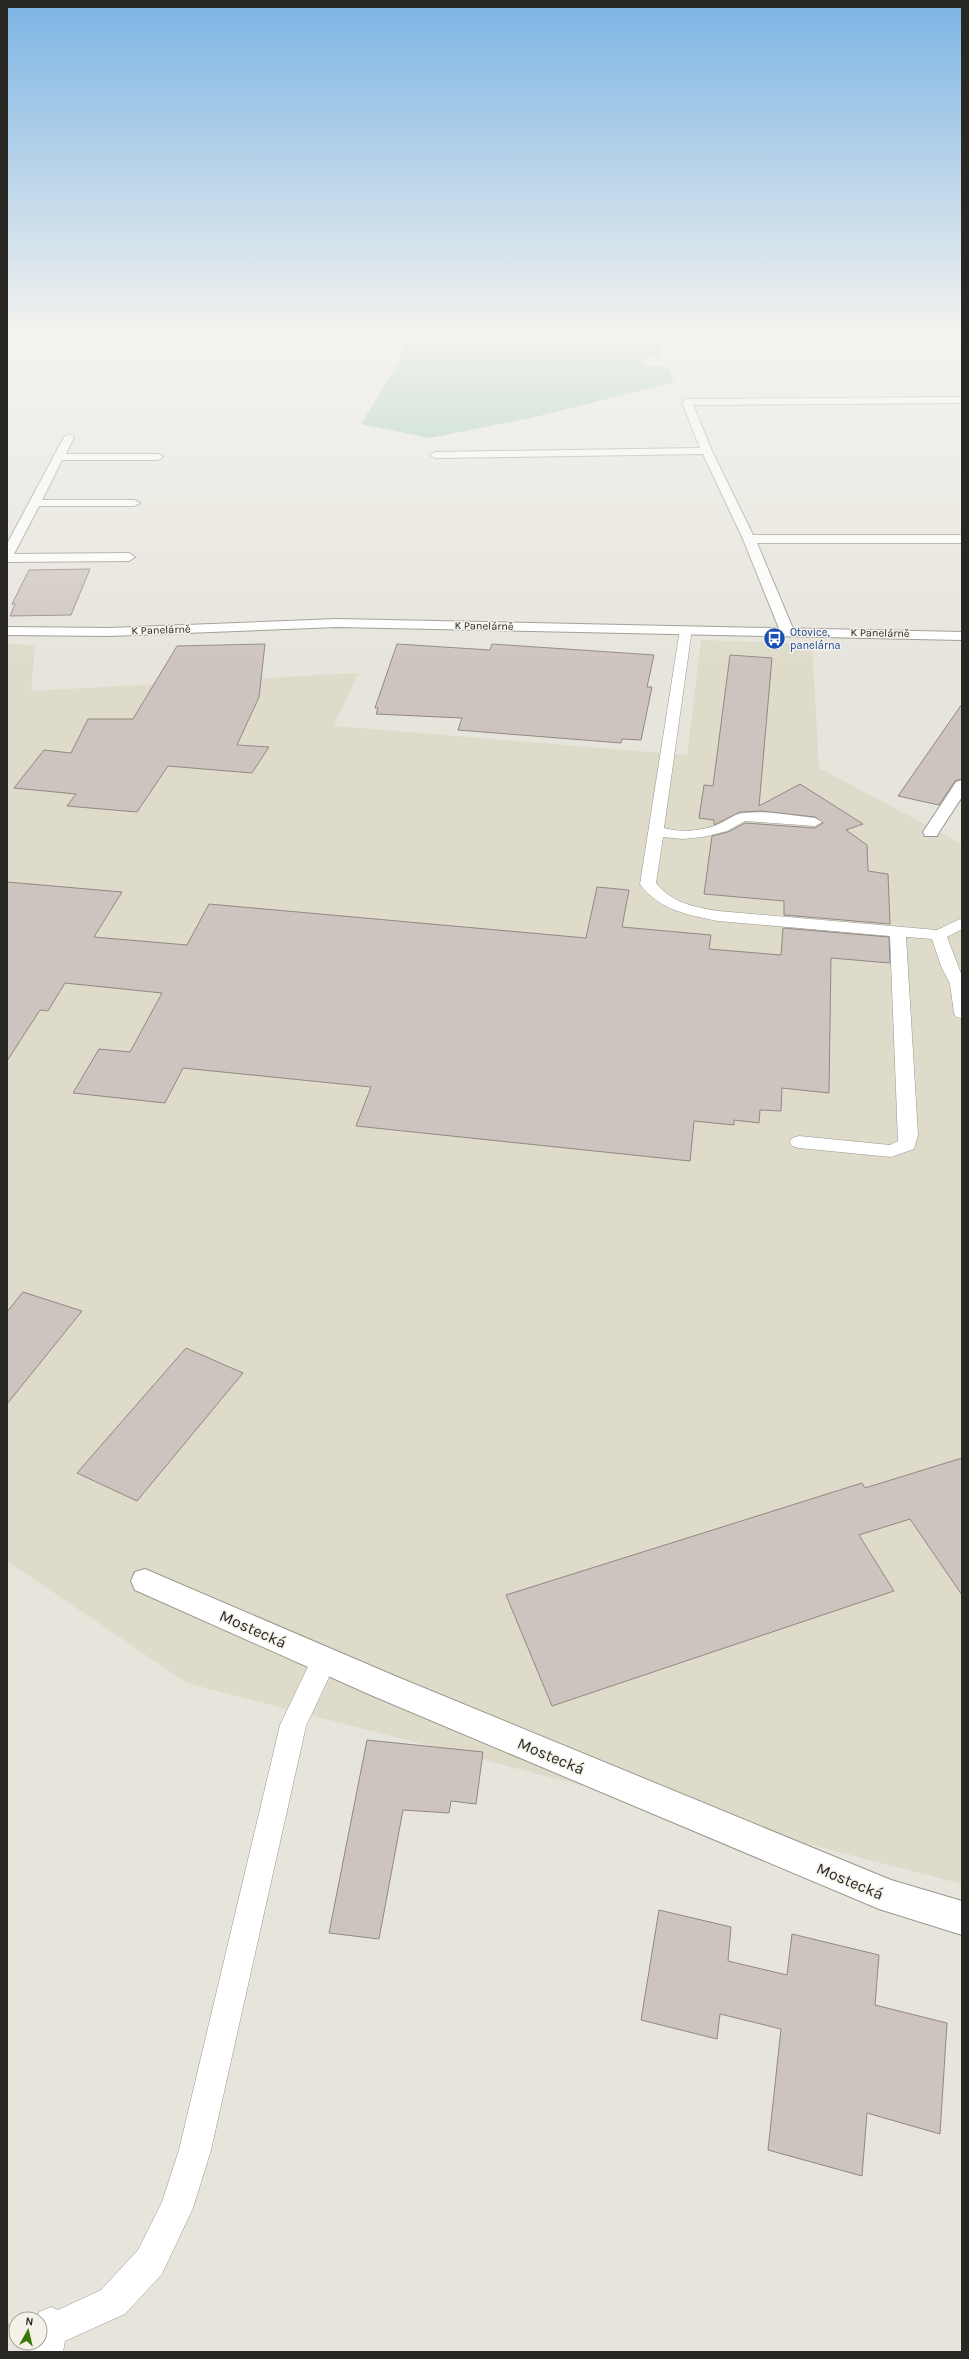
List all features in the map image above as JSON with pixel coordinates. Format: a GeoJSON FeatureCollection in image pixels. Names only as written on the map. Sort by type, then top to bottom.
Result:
{"type":"FeatureCollection","features":[{"type":"Feature","properties":{"kind":"street"},"geometry":{"type":"LineString","coordinates":[[64,447],[7,557],[129,558]]}},
{"type":"Feature","properties":{"kind":"street"},"geometry":{"type":"LineString","coordinates":[[705,447],[749,539],[787,631]]}},
{"type":"Feature","properties":{"kind":"street"},"geometry":{"type":"LineString","coordinates":[[435,455],[707,451]]}},
{"type":"Feature","properties":{"kind":"street"},"geometry":{"type":"LineString","coordinates":[[59,457],[158,457]]}},
{"type":"Feature","properties":{"kind":"street"},"geometry":{"type":"LineString","coordinates":[[35,503],[134,503]]}},
{"type":"Feature","properties":{"kind":"street"},"geometry":{"type":"LineString","coordinates":[[749,539],[962,539]]}},
{"type":"Feature","properties":{"kind":"street","name":"K Panelárně"},"geometry":{"type":"LineString","coordinates":[[7,631],[109,632],[337,623],[787,631],[962,636]]}},
{"type":"Feature","properties":{"kind":"street"},"geometry":{"type":"LineString","coordinates":[[931,832],[962,785]]}},
{"type":"Feature","properties":{"kind":"street","name":"Mostecká"},"geometry":{"type":"LineString","coordinates":[[145,1581],[324,1660],[891,1898],[962,1918]]}},
{"type":"Feature","properties":{"kind":"lane"},"geometry":{"type":"LineString","coordinates":[[686,630],[648,884],[654,893],[668,904],[691,911],[718,916],[939,935],[962,923]]}},
{"type":"Feature","properties":{"kind":"lane"},"geometry":{"type":"LineString","coordinates":[[657,830],[667,834],[698,833],[729,825],[740,817],[815,822]]}},
{"type":"Feature","properties":{"kind":"lane"},"geometry":{"type":"LineString","coordinates":[[799,1142],[891,1151],[907,1145],[909,1135],[898,932]]}},
{"type":"Feature","properties":{"kind":"lane"},"geometry":{"type":"LineString","coordinates":[[939,935],[949,966],[958,984],[962,1013]]}},
{"type":"Feature","properties":{"kind":"lane"},"geometry":{"type":"LineString","coordinates":[[54,2334],[113,2302],[150,2262],[177,2208],[195,2150],[293,1725],[324,1660]]}},
{"type":"Feature","properties":{"kind":"shaded area"},"geometry":{"type":"Polygon","coordinates":[[[701,640],[812,644],[819,768],[962,844],[962,1884],[187,1683],[7,1561],[7,644],[35,645],[31,691],[358,673],[334,726],[687,755],[701,640]]]}},
{"type":"Feature","properties":{"kind":"building"},"geometry":{"type":"Polygon","coordinates":[[[90,569],[71,615],[10,616],[15,604],[12,604],[29,570],[90,569]]]}},
{"type":"Feature","properties":{"kind":"building"},"geometry":{"type":"Polygon","coordinates":[[[265,644],[259,697],[237,745],[269,747],[252,773],[168,766],[137,812],[67,806],[76,794],[14,788],[44,750],[71,753],[88,719],[133,719],[177,646],[265,644]]]}},
{"type":"Feature","properties":{"kind":"building"},"geometry":{"type":"Polygon","coordinates":[[[397,644],[490,650],[492,644],[654,655],[647,687],[652,687],[641,740],[622,739],[621,743],[458,730],[462,718],[376,714],[378,708],[375,708],[397,644]]]}},
{"type":"Feature","properties":{"kind":"building"},"geometry":{"type":"Polygon","coordinates":[[[730,655],[772,658],[759,806],[800,784],[863,824],[846,830],[867,845],[868,871],[888,874],[890,924],[784,915],[784,901],[704,894],[712,836],[728,832],[745,823],[815,828],[823,823],[815,817],[761,811],[740,812],[714,825],[714,820],[699,818],[704,785],[713,786],[730,655]]]}},
{"type":"Feature","properties":{"kind":"building"},"geometry":{"type":"Polygon","coordinates":[[[962,704],[962,779],[955,781],[939,805],[898,796],[962,704]]]}},
{"type":"Feature","properties":{"kind":"building"},"geometry":{"type":"Polygon","coordinates":[[[7,882],[122,892],[94,937],[187,945],[209,904],[586,938],[597,887],[629,890],[622,927],[711,935],[709,949],[781,955],[783,928],[889,937],[890,963],[831,958],[829,1093],[782,1088],[781,1111],[760,1110],[759,1123],[734,1120],[734,1125],[694,1121],[690,1161],[356,1126],[371,1087],[183,1068],[165,1103],[73,1093],[99,1049],[130,1052],[162,993],[65,983],[48,1011],[40,1010],[7,1061],[7,882]]]}},
{"type":"Feature","properties":{"kind":"building"},"geometry":{"type":"Polygon","coordinates":[[[23,1292],[82,1311],[7,1404],[7,1312],[23,1292]]]}},
{"type":"Feature","properties":{"kind":"building"},"geometry":{"type":"Polygon","coordinates":[[[186,1348],[243,1373],[137,1501],[77,1473],[186,1348]]]}},
{"type":"Feature","properties":{"kind":"building"},"geometry":{"type":"Polygon","coordinates":[[[962,1458],[962,1595],[910,1519],[859,1535],[894,1591],[552,1706],[506,1595],[862,1483],[865,1488],[962,1458]]]}},
{"type":"Feature","properties":{"kind":"building"},"geometry":{"type":"Polygon","coordinates":[[[367,1740],[483,1752],[476,1804],[451,1801],[449,1813],[403,1810],[379,1939],[329,1933],[367,1740]]]}},
{"type":"Feature","properties":{"kind":"building"},"geometry":{"type":"Polygon","coordinates":[[[659,1910],[731,1927],[728,1961],[787,1975],[792,1934],[879,1955],[875,2005],[947,2023],[940,2134],[867,2113],[862,2176],[768,2150],[781,2029],[720,2014],[717,2039],[641,2020],[659,1910]]]}},
{"type":"Feature","properties":{"kind":"place","name":"Otovice, panelárna"},"geometry":{"type":"Point","coordinates":[775,638]}}]}
